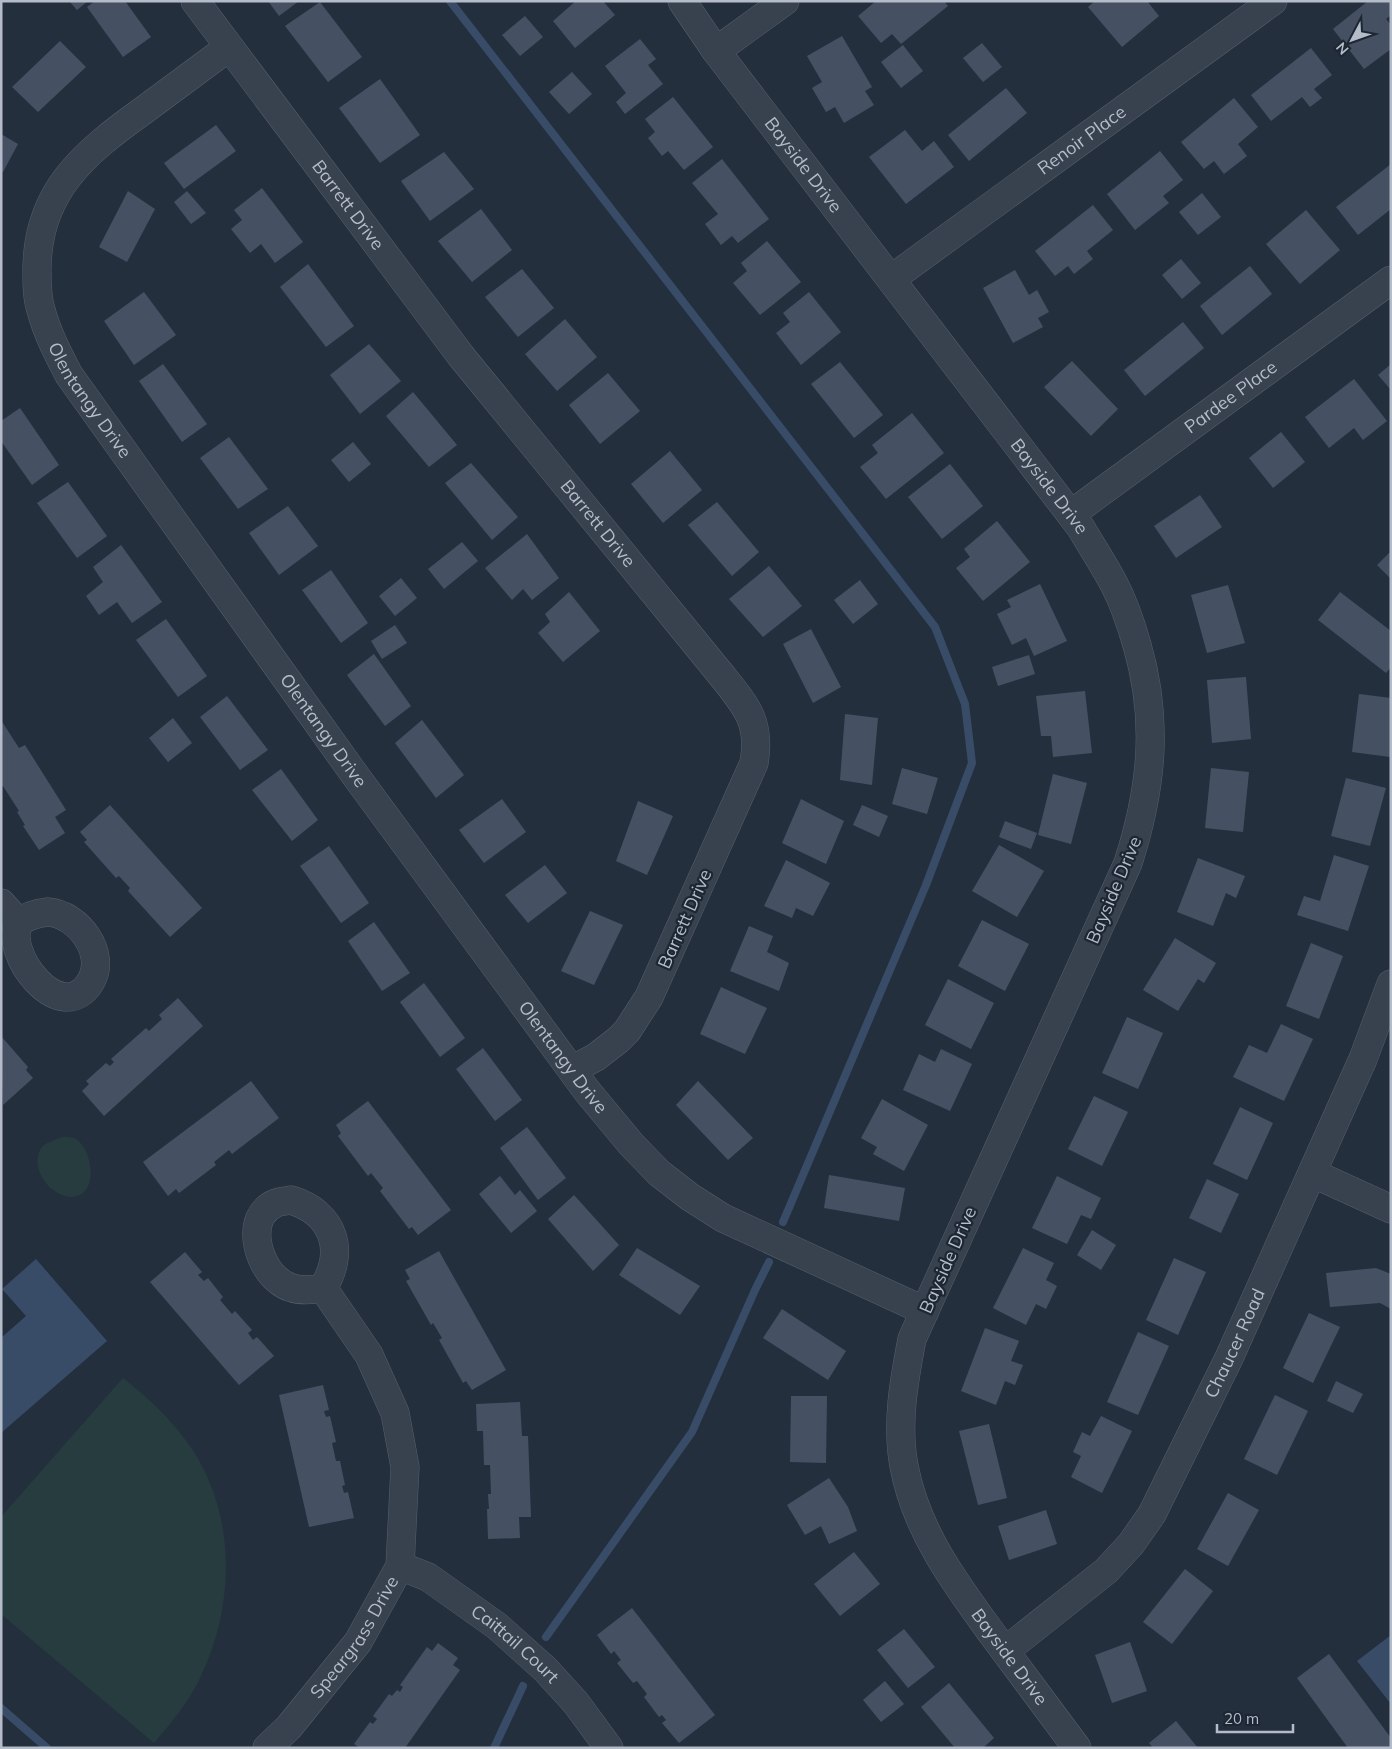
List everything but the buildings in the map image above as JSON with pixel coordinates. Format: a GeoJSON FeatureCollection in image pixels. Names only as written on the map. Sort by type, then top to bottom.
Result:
{"type":"FeatureCollection","features":[{"type":"Feature","properties":{"kind":"street","name":"Barrett Drive"},"geometry":{"type":"LineString","coordinates":[[196,1],[461,356],[723,677],[747,708],[755,727],[757,745],[754,763],[658,980],[627,1031],[596,1057],[572,1070]]}},
{"type":"Feature","properties":{"kind":"street","name":"Bayside Drive"},"geometry":{"type":"LineString","coordinates":[[682,1],[716,51],[1071,514],[1115,585],[1132,625],[1143,666],[1150,708],[1151,742],[1149,783],[1141,823],[1128,863],[912,1339],[904,1379],[900,1418],[906,1474],[912,1499],[926,1535],[960,1590],[1077,1748]]}},
{"type":"Feature","properties":{"kind":"street"},"geometry":{"type":"LineString","coordinates":[[716,51],[785,1]]}},
{"type":"Feature","properties":{"kind":"street","name":"Renoir Place"},"geometry":{"type":"LineString","coordinates":[[892,279],[1273,1]]}},
{"type":"Feature","properties":{"kind":"street","name":"Olentangy Drive"},"geometry":{"type":"LineString","coordinates":[[229,47],[103,140],[80,162],[61,186],[46,213],[37,258],[40,309],[53,344],[69,376],[356,775],[572,1070],[631,1144],[659,1173],[690,1197],[723,1218],[925,1311]]}},
{"type":"Feature","properties":{"kind":"street","name":"Pardee Place"},"geometry":{"type":"LineString","coordinates":[[1071,514],[1391,280]]}},
{"type":"Feature","properties":{"kind":"street","name":"Chaucer Road"},"geometry":{"type":"LineString","coordinates":[[1005,1651],[1106,1571],[1131,1544],[1152,1514],[1229,1358],[1363,1059],[1391,984]]}},
{"type":"Feature","properties":{"kind":"street"},"geometry":{"type":"LineString","coordinates":[[1312,1173],[1391,1209]]}},
{"type":"Feature","properties":{"kind":"street","name":"Speargrass Drive"},"geometry":{"type":"LineString","coordinates":[[267,1748],[295,1720],[358,1642],[400,1566],[405,1467],[395,1413],[369,1355],[323,1288]]}},
{"type":"Feature","properties":{"kind":"street","name":"Caittail Court"},"geometry":{"type":"LineString","coordinates":[[400,1566],[428,1577],[497,1626],[545,1669],[576,1703],[609,1748]]}},
{"type":"Feature","properties":{"kind":"green space"},"geometry":{"type":"Polygon","coordinates":[[[63,1137],[74,1138],[81,1143],[89,1160],[90,1180],[87,1189],[81,1195],[72,1197],[56,1192],[43,1179],[39,1171],[38,1155],[42,1147],[49,1142],[63,1137]]]}},
{"type":"Feature","properties":{"kind":"green space"},"geometry":{"type":"Polygon","coordinates":[[[123,1378],[173,1424],[187,1442],[203,1469],[215,1497],[223,1527],[226,1558],[225,1589],[220,1620],[212,1650],[190,1696],[154,1743],[1,1614],[1,1517],[123,1378]]]}},
{"type":"Feature","properties":{"kind":"water"},"geometry":{"type":"Polygon","coordinates":[[[36,1259],[107,1341],[1,1433],[1,1338],[26,1316],[2,1289],[36,1259]]]}},
{"type":"Feature","properties":{"kind":"water"},"geometry":{"type":"Polygon","coordinates":[[[1391,1635],[1391,1704],[1357,1661],[1391,1635]]]}},
{"type":"Feature","properties":{"kind":"waterway"},"geometry":{"type":"LineString","coordinates":[[450,1],[935,627],[965,704],[972,763],[926,885],[783,1222]]}},
{"type":"Feature","properties":{"kind":"waterway"},"geometry":{"type":"LineString","coordinates":[[546,1637],[692,1432],[769,1262]]}},
{"type":"Feature","properties":{"kind":"waterway"},"geometry":{"type":"LineString","coordinates":[[494,1748],[523,1686]]}},
{"type":"Feature","properties":{"kind":"waterway"},"geometry":{"type":"LineString","coordinates":[[1,1708],[47,1748]]}}]}
